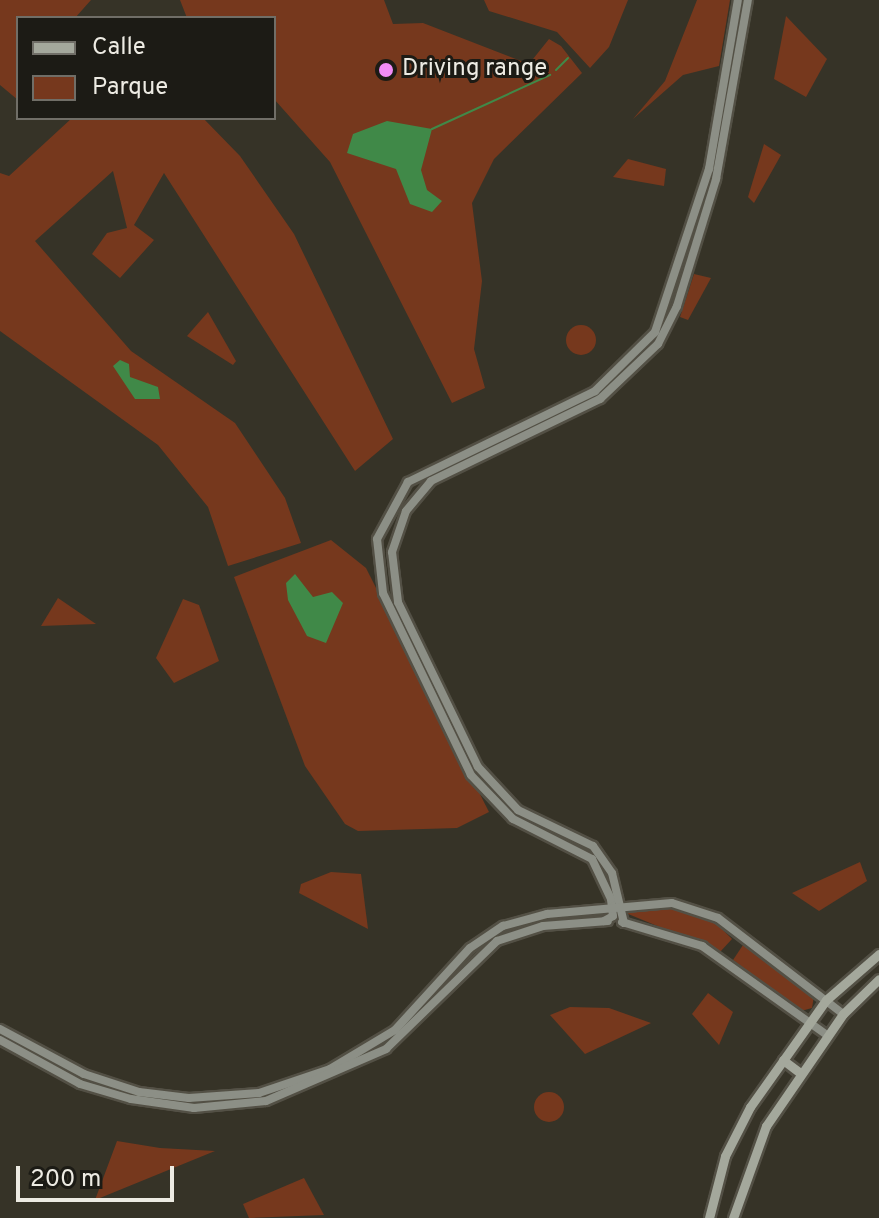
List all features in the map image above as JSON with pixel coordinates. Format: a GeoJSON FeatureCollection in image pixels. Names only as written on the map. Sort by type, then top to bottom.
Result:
{"type":"FeatureCollection","features":[{"type":"Feature","properties":{"kind":"main road"},"geometry":{"type":"LineString","coordinates":[[709,1218],[730,1143],[783,1060],[826,1000],[879,954]]}},
{"type":"Feature","properties":{"kind":"main road"},"geometry":{"type":"LineString","coordinates":[[856,971],[869,986]]}},
{"type":"Feature","properties":{"kind":"main road"},"geometry":{"type":"LineString","coordinates":[[733,1218],[751,1154],[800,1073],[843,1014],[879,979]]}},
{"type":"Feature","properties":{"kind":"main road"},"geometry":{"type":"LineString","coordinates":[[783,1060],[800,1073]]}},
{"type":"Feature","properties":{"kind":"street"},"geometry":{"type":"LineString","coordinates":[[604,921],[615,902],[610,868],[588,842],[523,813],[490,784],[396,597],[392,552],[413,500],[439,475],[595,391],[659,326],[709,169],[738,0]]}},
{"type":"Feature","properties":{"kind":"street"},"geometry":{"type":"LineString","coordinates":[[624,923],[586,853],[513,819],[477,785],[383,593],[377,539],[396,495],[416,476],[611,392],[664,334],[721,162],[748,0]]}},
{"type":"Feature","properties":{"kind":"street"},"geometry":{"type":"LineString","coordinates":[[602,909],[615,902]]}},
{"type":"Feature","properties":{"kind":"street"},"geometry":{"type":"LineString","coordinates":[[0,1029],[98,1080],[189,1098],[273,1089],[357,1054],[416,1013],[487,934],[536,916],[602,909],[615,902],[630,906],[672,903],[707,911],[843,1014]]}},
{"type":"Feature","properties":{"kind":"street"},"geometry":{"type":"LineString","coordinates":[[0,1040],[80,1084],[181,1107],[266,1101],[345,1073],[422,1022],[497,941],[543,926],[604,921],[624,923],[702,946],[827,1035]]}},
{"type":"Feature","properties":{"kind":"street"},"geometry":{"type":"LineString","coordinates":[[345,1073],[357,1054]]}},
{"type":"Feature","properties":{"kind":"green space"},"geometry":{"type":"Polygon","coordinates":[[[0,0],[91,0],[77,16],[16,16],[16,98],[0,85],[0,0]]]}},
{"type":"Feature","properties":{"kind":"green space"},"geometry":{"type":"Polygon","coordinates":[[[180,0],[384,0],[393,24],[423,23],[529,64],[549,39],[561,46],[582,73],[494,159],[472,203],[482,281],[474,349],[485,388],[452,403],[330,162],[276,101],[276,16],[186,16],[180,0]]]}},
{"type":"Feature","properties":{"kind":"green space"},"geometry":{"type":"Polygon","coordinates":[[[484,0],[628,0],[609,47],[590,68],[557,32],[489,11],[484,0]]]}},
{"type":"Feature","properties":{"kind":"green space"},"geometry":{"type":"Polygon","coordinates":[[[697,0],[730,0],[719,66],[683,75],[633,119],[665,81],[697,0]]]}},
{"type":"Feature","properties":{"kind":"green space"},"geometry":{"type":"Polygon","coordinates":[[[786,16],[827,59],[806,97],[774,79],[786,16]]]}},
{"type":"Feature","properties":{"kind":"green space"},"geometry":{"type":"Polygon","coordinates":[[[70,120],[205,120],[240,156],[294,234],[393,439],[355,471],[164,173],[134,225],[154,240],[120,278],[92,254],[107,233],[127,228],[113,171],[35,241],[131,351],[235,423],[285,498],[301,543],[228,566],[208,507],[158,445],[0,331],[0,173],[9,176],[70,120]]]}},
{"type":"Feature","properties":{"kind":"green space"},"geometry":{"type":"Polygon","coordinates":[[[764,144],[781,155],[754,203],[748,197],[764,144]]]}},
{"type":"Feature","properties":{"kind":"green space"},"geometry":{"type":"Polygon","coordinates":[[[628,159],[666,169],[664,186],[613,177],[628,159]]]}},
{"type":"Feature","properties":{"kind":"green space"},"geometry":{"type":"Polygon","coordinates":[[[694,274],[711,278],[688,320],[680,317],[694,274]]]}},
{"type":"Feature","properties":{"kind":"green space"},"geometry":{"type":"Polygon","coordinates":[[[208,312],[236,361],[233,365],[187,336],[208,312]]]}},
{"type":"Feature","properties":{"kind":"green space"},"geometry":{"type":"Polygon","coordinates":[[[581,325],[592,329],[596,340],[592,351],[581,355],[570,351],[566,340],[570,329],[581,325]]]}},
{"type":"Feature","properties":{"kind":"green space"},"geometry":{"type":"Polygon","coordinates":[[[331,540],[366,568],[489,812],[457,828],[358,831],[345,824],[305,766],[234,577],[331,540]]]}},
{"type":"Feature","properties":{"kind":"green space"},"geometry":{"type":"Polygon","coordinates":[[[58,598],[96,624],[41,626],[58,598]]]}},
{"type":"Feature","properties":{"kind":"green space"},"geometry":{"type":"Polygon","coordinates":[[[183,599],[199,605],[219,661],[174,683],[156,658],[183,599]]]}},
{"type":"Feature","properties":{"kind":"green space"},"geometry":{"type":"Polygon","coordinates":[[[860,862],[867,881],[819,911],[792,893],[860,862]]]}},
{"type":"Feature","properties":{"kind":"green space"},"geometry":{"type":"Polygon","coordinates":[[[331,872],[361,874],[368,929],[299,893],[301,884],[331,872]]]}},
{"type":"Feature","properties":{"kind":"green space"},"geometry":{"type":"Polygon","coordinates":[[[683,908],[709,916],[732,939],[720,952],[621,911],[683,908]]]}},
{"type":"Feature","properties":{"kind":"green space"},"geometry":{"type":"Polygon","coordinates":[[[745,942],[814,996],[812,1008],[801,1011],[733,960],[745,942]]]}},
{"type":"Feature","properties":{"kind":"green space"},"geometry":{"type":"Polygon","coordinates":[[[708,993],[733,1012],[719,1045],[692,1014],[708,993]]]}},
{"type":"Feature","properties":{"kind":"green space"},"geometry":{"type":"Polygon","coordinates":[[[570,1007],[609,1008],[651,1023],[585,1054],[550,1015],[570,1007]]]}},
{"type":"Feature","properties":{"kind":"green space"},"geometry":{"type":"Polygon","coordinates":[[[549,1092],[560,1096],[564,1107],[560,1118],[549,1122],[538,1118],[534,1107],[538,1096],[549,1092]]]}},
{"type":"Feature","properties":{"kind":"green space"},"geometry":{"type":"Polygon","coordinates":[[[117,1141],[160,1148],[215,1151],[95,1200],[117,1141]]]}},
{"type":"Feature","properties":{"kind":"green space"},"geometry":{"type":"Polygon","coordinates":[[[304,1178],[324,1215],[249,1218],[243,1204],[304,1178]]]}},
{"type":"Feature","properties":{"kind":"shaded area"},"geometry":{"type":"Polygon","coordinates":[[[387,121],[432,129],[421,170],[427,190],[442,201],[432,212],[410,204],[396,169],[347,153],[353,134],[387,121]]]}},
{"type":"Feature","properties":{"kind":"shaded area"},"geometry":{"type":"Polygon","coordinates":[[[120,360],[129,364],[130,377],[158,387],[160,399],[135,399],[113,366],[120,360]]]}},
{"type":"Feature","properties":{"kind":"shaded area"},"geometry":{"type":"Polygon","coordinates":[[[295,574],[313,597],[332,592],[343,603],[326,643],[307,636],[288,600],[286,583],[295,574]]]}},
{"type":"Feature","properties":{"kind":"waterway"},"geometry":{"type":"LineString","coordinates":[[556,70],[568,58]]}},
{"type":"Feature","properties":{"kind":"waterway"},"geometry":{"type":"LineString","coordinates":[[432,129],[550,75]]}},
{"type":"Feature","properties":{"kind":"place","name":"Driving range"},"geometry":{"type":"Point","coordinates":[386,70]}}]}
